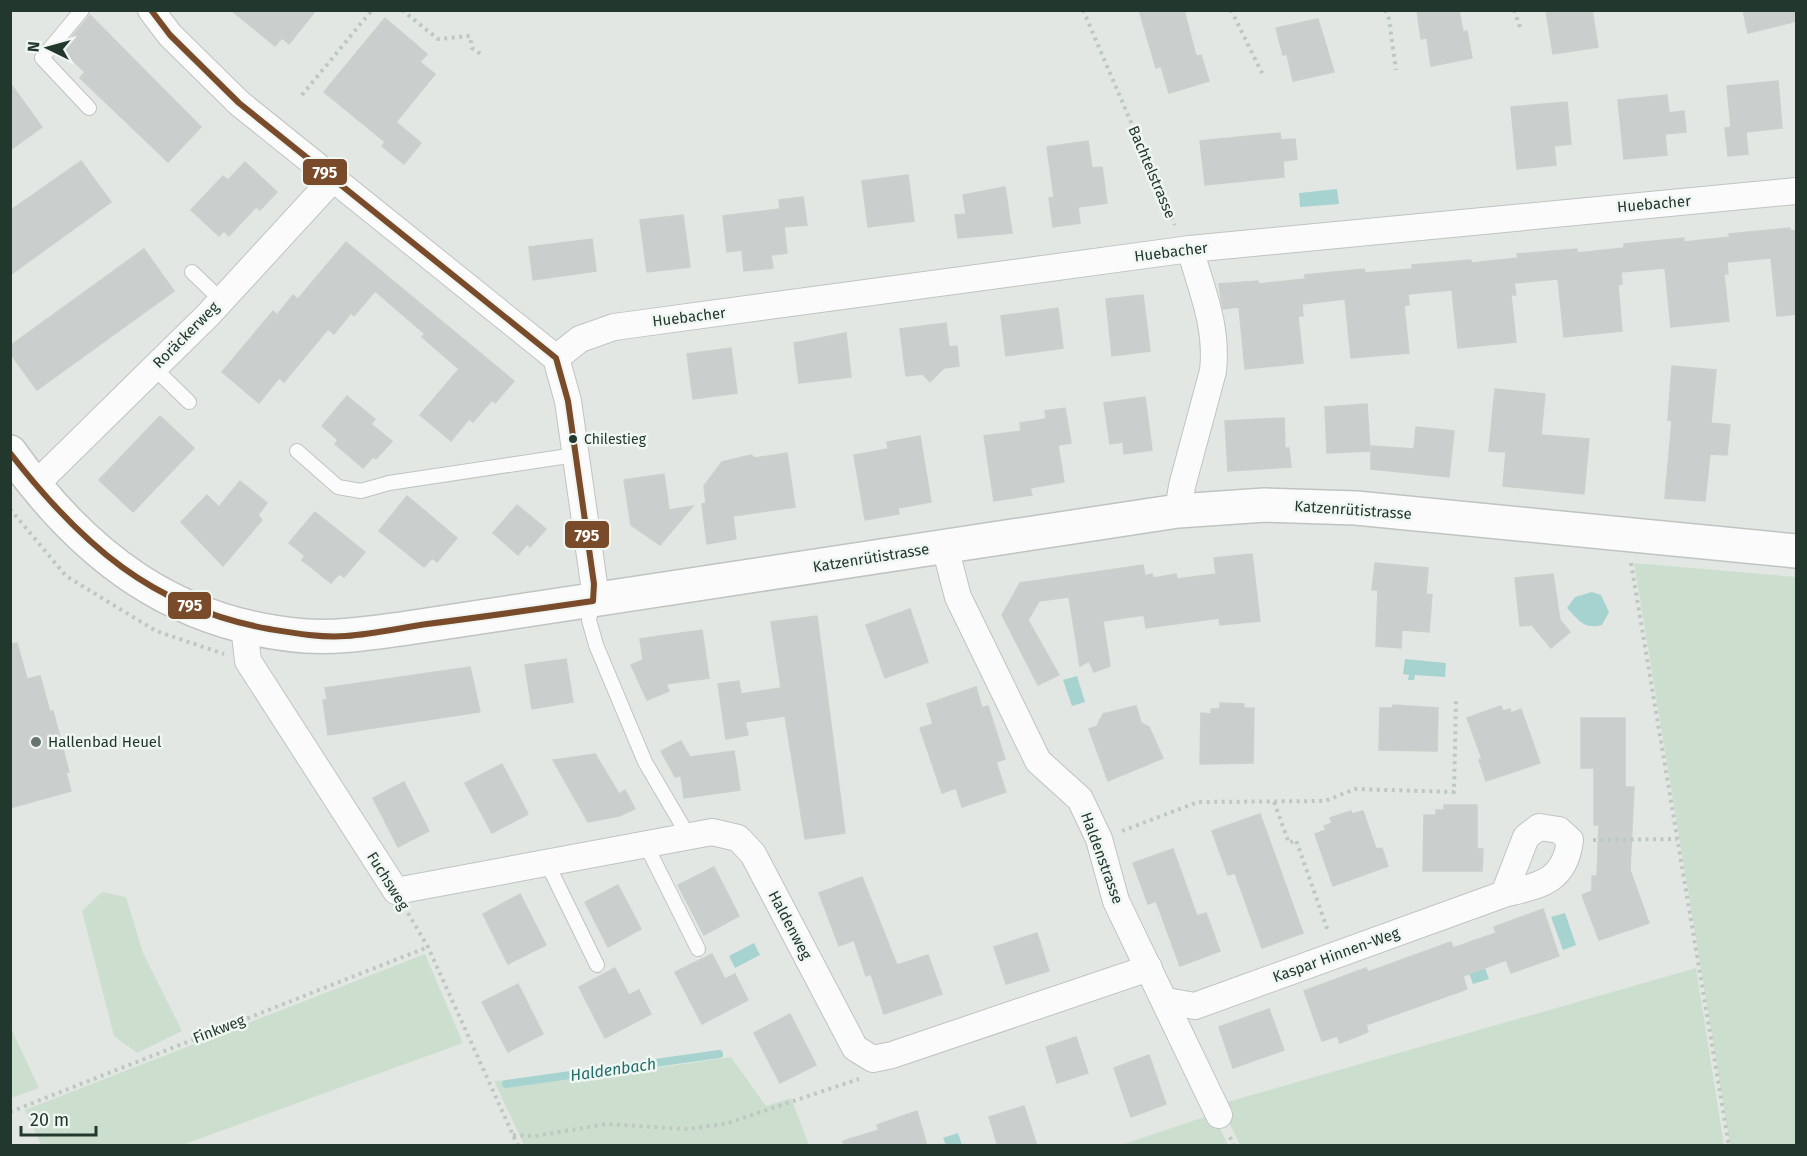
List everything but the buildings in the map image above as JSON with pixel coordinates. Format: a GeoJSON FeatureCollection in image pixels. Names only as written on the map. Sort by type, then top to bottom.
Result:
{"type":"FeatureCollection","features":[{"type":"Feature","properties":{"kind":"street"},"geometry":{"type":"LineString","coordinates":[[151,10],[171,35],[239,103],[556,357],[567,401],[576,454],[594,584],[593,601]]}},
{"type":"Feature","properties":{"kind":"street","name":"Roräckerweg"},"geometry":{"type":"LineString","coordinates":[[34,486],[221,300],[333,179]]}},
{"type":"Feature","properties":{"kind":"street","name":"Huebacher"},"geometry":{"type":"LineString","coordinates":[[556,357],[580,339],[614,327],[1190,249],[1797,191]]}},
{"type":"Feature","properties":{"kind":"street"},"geometry":{"type":"LineString","coordinates":[[1178,511],[1182,486],[1213,371],[1215,352],[1210,309],[1190,249]]}},
{"type":"Feature","properties":{"kind":"street","name":"Katzenrütistrasse"},"geometry":{"type":"LineString","coordinates":[[10,452],[34,486],[65,521],[97,552],[145,584],[186,607],[218,620],[244,627],[306,636],[344,636],[593,601],[1178,511],[1265,506],[1356,508],[1797,551]]}},
{"type":"Feature","properties":{"kind":"street","name":"Haldenstrasse"},"geometry":{"type":"LineString","coordinates":[[945,547],[957,597],[1038,761],[1080,799],[1099,839],[1116,901],[1219,1115]]}},
{"type":"Feature","properties":{"kind":"street","name":"Fuchsweg"},"geometry":{"type":"LineString","coordinates":[[244,627],[248,661],[396,891]]}},
{"type":"Feature","properties":{"kind":"street"},"geometry":{"type":"LineString","coordinates":[[1504,894],[1526,837],[1539,827],[1558,830],[1569,840]]}},
{"type":"Feature","properties":{"kind":"street","name":"Haldenweg"},"geometry":{"type":"LineString","coordinates":[[396,891],[712,832],[738,838],[753,854],[855,1048],[873,1059]]}},
{"type":"Feature","properties":{"kind":"street","name":"Kaspar Hinnen-Weg"},"geometry":{"type":"LineString","coordinates":[[1166,1001],[1195,1006],[1504,894],[1526,889],[1555,876],[1567,859],[1569,840]]}},
{"type":"Feature","properties":{"kind":"street"},"geometry":{"type":"LineString","coordinates":[[873,1059],[892,1056],[1149,968]]}},
{"type":"Feature","properties":{"kind":"lane"},"geometry":{"type":"LineString","coordinates":[[82,10],[42,58],[89,108]]}},
{"type":"Feature","properties":{"kind":"lane"},"geometry":{"type":"LineString","coordinates":[[192,272],[221,300]]}},
{"type":"Feature","properties":{"kind":"lane"},"geometry":{"type":"LineString","coordinates":[[154,368],[189,402]]}},
{"type":"Feature","properties":{"kind":"lane"},"geometry":{"type":"LineString","coordinates":[[297,451],[338,487],[361,491],[389,483],[576,454]]}},
{"type":"Feature","properties":{"kind":"lane"},"geometry":{"type":"LineString","coordinates":[[593,601],[589,620],[596,645],[645,762],[689,837]]}},
{"type":"Feature","properties":{"kind":"lane"},"geometry":{"type":"LineString","coordinates":[[646,845],[698,950]]}},
{"type":"Feature","properties":{"kind":"lane"},"geometry":{"type":"LineString","coordinates":[[547,863],[597,965]]}},
{"type":"Feature","properties":{"kind":"path"},"geometry":{"type":"LineString","coordinates":[[302,95],[372,10]]}},
{"type":"Feature","properties":{"kind":"path"},"geometry":{"type":"LineString","coordinates":[[402,10],[438,39],[470,36],[472,48],[482,55]]}},
{"type":"Feature","properties":{"kind":"path","name":"Bachtelstrasse"},"geometry":{"type":"LineString","coordinates":[[1083,10],[1177,229],[1190,249]]}},
{"type":"Feature","properties":{"kind":"path"},"geometry":{"type":"LineString","coordinates":[[1231,10],[1264,77]]}},
{"type":"Feature","properties":{"kind":"path"},"geometry":{"type":"LineString","coordinates":[[1384,10],[1389,20],[1396,70]]}},
{"type":"Feature","properties":{"kind":"path"},"geometry":{"type":"LineString","coordinates":[[1514,10],[1521,30]]}},
{"type":"Feature","properties":{"kind":"path"},"geometry":{"type":"LineString","coordinates":[[1627,536],[1729,1146]]}},
{"type":"Feature","properties":{"kind":"path"},"geometry":{"type":"LineString","coordinates":[[1099,839],[1198,802],[1325,801],[1354,789],[1454,792],[1456,699]]}},
{"type":"Feature","properties":{"kind":"path"},"geometry":{"type":"LineString","coordinates":[[1274,802],[1289,843],[1296,840],[1336,955]]}},
{"type":"Feature","properties":{"kind":"path"},"geometry":{"type":"LineString","coordinates":[[1569,840],[1677,839]]}},
{"type":"Feature","properties":{"kind":"path","name":"Fuchsweg"},"geometry":{"type":"LineString","coordinates":[[396,891],[428,947],[518,1146]]}},
{"type":"Feature","properties":{"kind":"path","name":"Finkweg"},"geometry":{"type":"LineString","coordinates":[[10,1112],[428,947]]}},
{"type":"Feature","properties":{"kind":"path"},"geometry":{"type":"LineString","coordinates":[[513,1135],[535,1136],[606,1124],[687,1129],[725,1124],[857,1081],[873,1059]]}},
{"type":"Feature","properties":{"kind":"green space"},"geometry":{"type":"Polygon","coordinates":[[[1634,563],[1796,577],[1796,1145],[1730,1145],[1634,563]]]}},
{"type":"Feature","properties":{"kind":"green space"},"geometry":{"type":"Polygon","coordinates":[[[102,892],[126,897],[143,953],[182,1031],[137,1053],[114,1036],[82,911],[102,892]]]}},
{"type":"Feature","properties":{"kind":"green space"},"geometry":{"type":"Polygon","coordinates":[[[425,954],[463,1043],[182,1145],[41,1145],[25,1110],[425,954]]]}},
{"type":"Feature","properties":{"kind":"green space"},"geometry":{"type":"Polygon","coordinates":[[[1696,968],[1724,1145],[1240,1145],[1220,1104],[1696,968]]]}},
{"type":"Feature","properties":{"kind":"green space"},"geometry":{"type":"Polygon","coordinates":[[[10,1026],[39,1088],[11,1098],[10,1098],[10,1026]]]}},
{"type":"Feature","properties":{"kind":"green space"},"geometry":{"type":"Polygon","coordinates":[[[731,1057],[766,1106],[791,1098],[809,1145],[524,1145],[494,1081],[636,1071],[731,1057]]]}},
{"type":"Feature","properties":{"kind":"green space"},"geometry":{"type":"Polygon","coordinates":[[[1213,1114],[1228,1145],[1118,1146],[1213,1114]]]}},
{"type":"Feature","properties":{"kind":"water"},"geometry":{"type":"Polygon","coordinates":[[[1337,189],[1339,204],[1300,207],[1299,193],[1337,189]]]}},
{"type":"Feature","properties":{"kind":"water"},"geometry":{"type":"Polygon","coordinates":[[[1592,592],[1601,595],[1609,612],[1602,625],[1585,625],[1567,608],[1575,597],[1592,592]]]}},
{"type":"Feature","properties":{"kind":"water"},"geometry":{"type":"Polygon","coordinates":[[[1405,659],[1446,663],[1445,677],[1415,675],[1414,680],[1408,680],[1409,675],[1403,674],[1405,659]]]}},
{"type":"Feature","properties":{"kind":"water"},"geometry":{"type":"Polygon","coordinates":[[[1077,676],[1085,702],[1072,706],[1063,680],[1077,676]]]}},
{"type":"Feature","properties":{"kind":"water"},"geometry":{"type":"Polygon","coordinates":[[[1565,913],[1576,945],[1563,950],[1551,917],[1565,913]]]}},
{"type":"Feature","properties":{"kind":"water"},"geometry":{"type":"Polygon","coordinates":[[[754,943],[760,955],[735,968],[729,956],[754,943]]]}},
{"type":"Feature","properties":{"kind":"water"},"geometry":{"type":"Polygon","coordinates":[[[1476,943],[1489,979],[1473,984],[1460,949],[1476,943]]]}},
{"type":"Feature","properties":{"kind":"water"},"geometry":{"type":"Polygon","coordinates":[[[958,1133],[962,1145],[946,1145],[943,1138],[958,1133]]]}},
{"type":"Feature","properties":{"kind":"waterway","name":"Haldenbach"},"geometry":{"type":"LineString","coordinates":[[506,1084],[719,1054]]}},
{"type":"Feature","properties":{"kind":"transit line","name":"795"},"geometry":{"type":"LineString","coordinates":[[10,453],[64,516],[122,567],[154,588],[189,605],[227,619],[297,634],[346,636],[593,601],[594,584],[568,401],[556,358],[239,103],[170,35],[151,10]]}},
{"type":"Feature","properties":{"kind":"place","name":"Chilestieg"},"geometry":{"type":"Point","coordinates":[573,439]}},
{"type":"Feature","properties":{"kind":"place","name":"Hallenbad Heuel"},"geometry":{"type":"Point","coordinates":[36,742]}}]}
